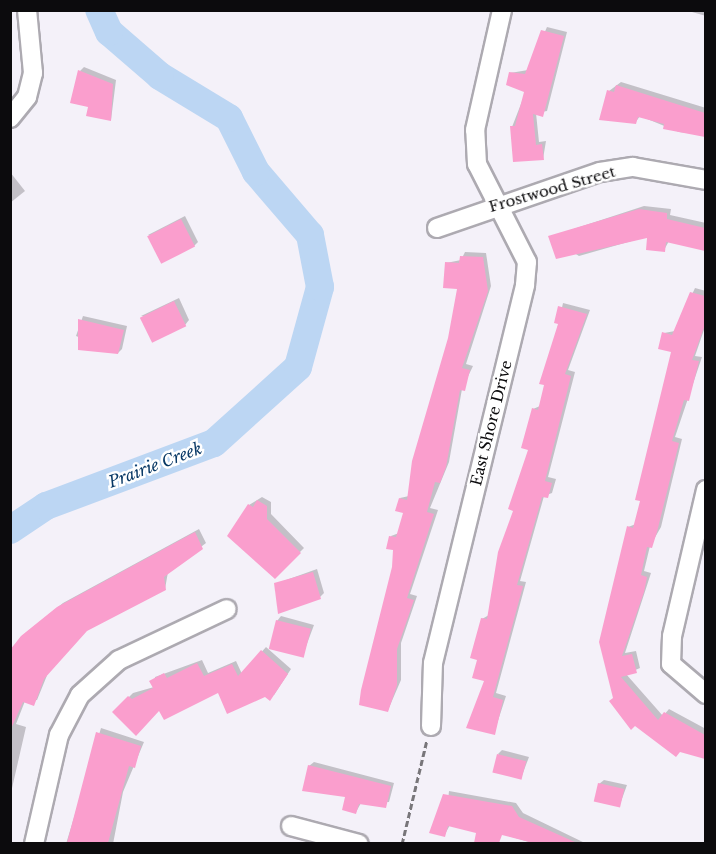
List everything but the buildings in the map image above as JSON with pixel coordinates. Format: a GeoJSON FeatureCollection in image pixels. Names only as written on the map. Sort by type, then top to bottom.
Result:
{"type":"FeatureCollection","features":[{"type":"Feature","properties":{"kind":"street"},"geometry":{"type":"LineString","coordinates":[[10,118],[27,97],[33,73],[27,10]]}},
{"type":"Feature","properties":{"kind":"street","name":"East Shore Drive"},"geometry":{"type":"LineString","coordinates":[[431,726],[433,663],[525,285],[527,262],[499,203],[477,164],[476,129],[502,10]]}},
{"type":"Feature","properties":{"kind":"street","name":"Frostwood Street"},"geometry":{"type":"LineString","coordinates":[[437,228],[499,203],[633,167],[705,180]]}},
{"type":"Feature","properties":{"kind":"street"},"geometry":{"type":"LineString","coordinates":[[705,490],[672,636],[671,664],[705,694]]}},
{"type":"Feature","properties":{"kind":"street"},"geometry":{"type":"LineString","coordinates":[[34,843],[59,735],[80,694],[119,660],[227,609]]}},
{"type":"Feature","properties":{"kind":"street"},"geometry":{"type":"LineString","coordinates":[[291,826],[359,843]]}},
{"type":"Feature","properties":{"kind":"path"},"geometry":{"type":"LineString","coordinates":[[402,843],[431,726]]}},
{"type":"Feature","properties":{"kind":"waterway","name":"Prairie Creek"},"geometry":{"type":"LineString","coordinates":[[10,530],[46,506],[214,443],[298,367],[320,287],[310,235],[256,172],[229,118],[160,76],[109,32],[99,10]]}}]}
